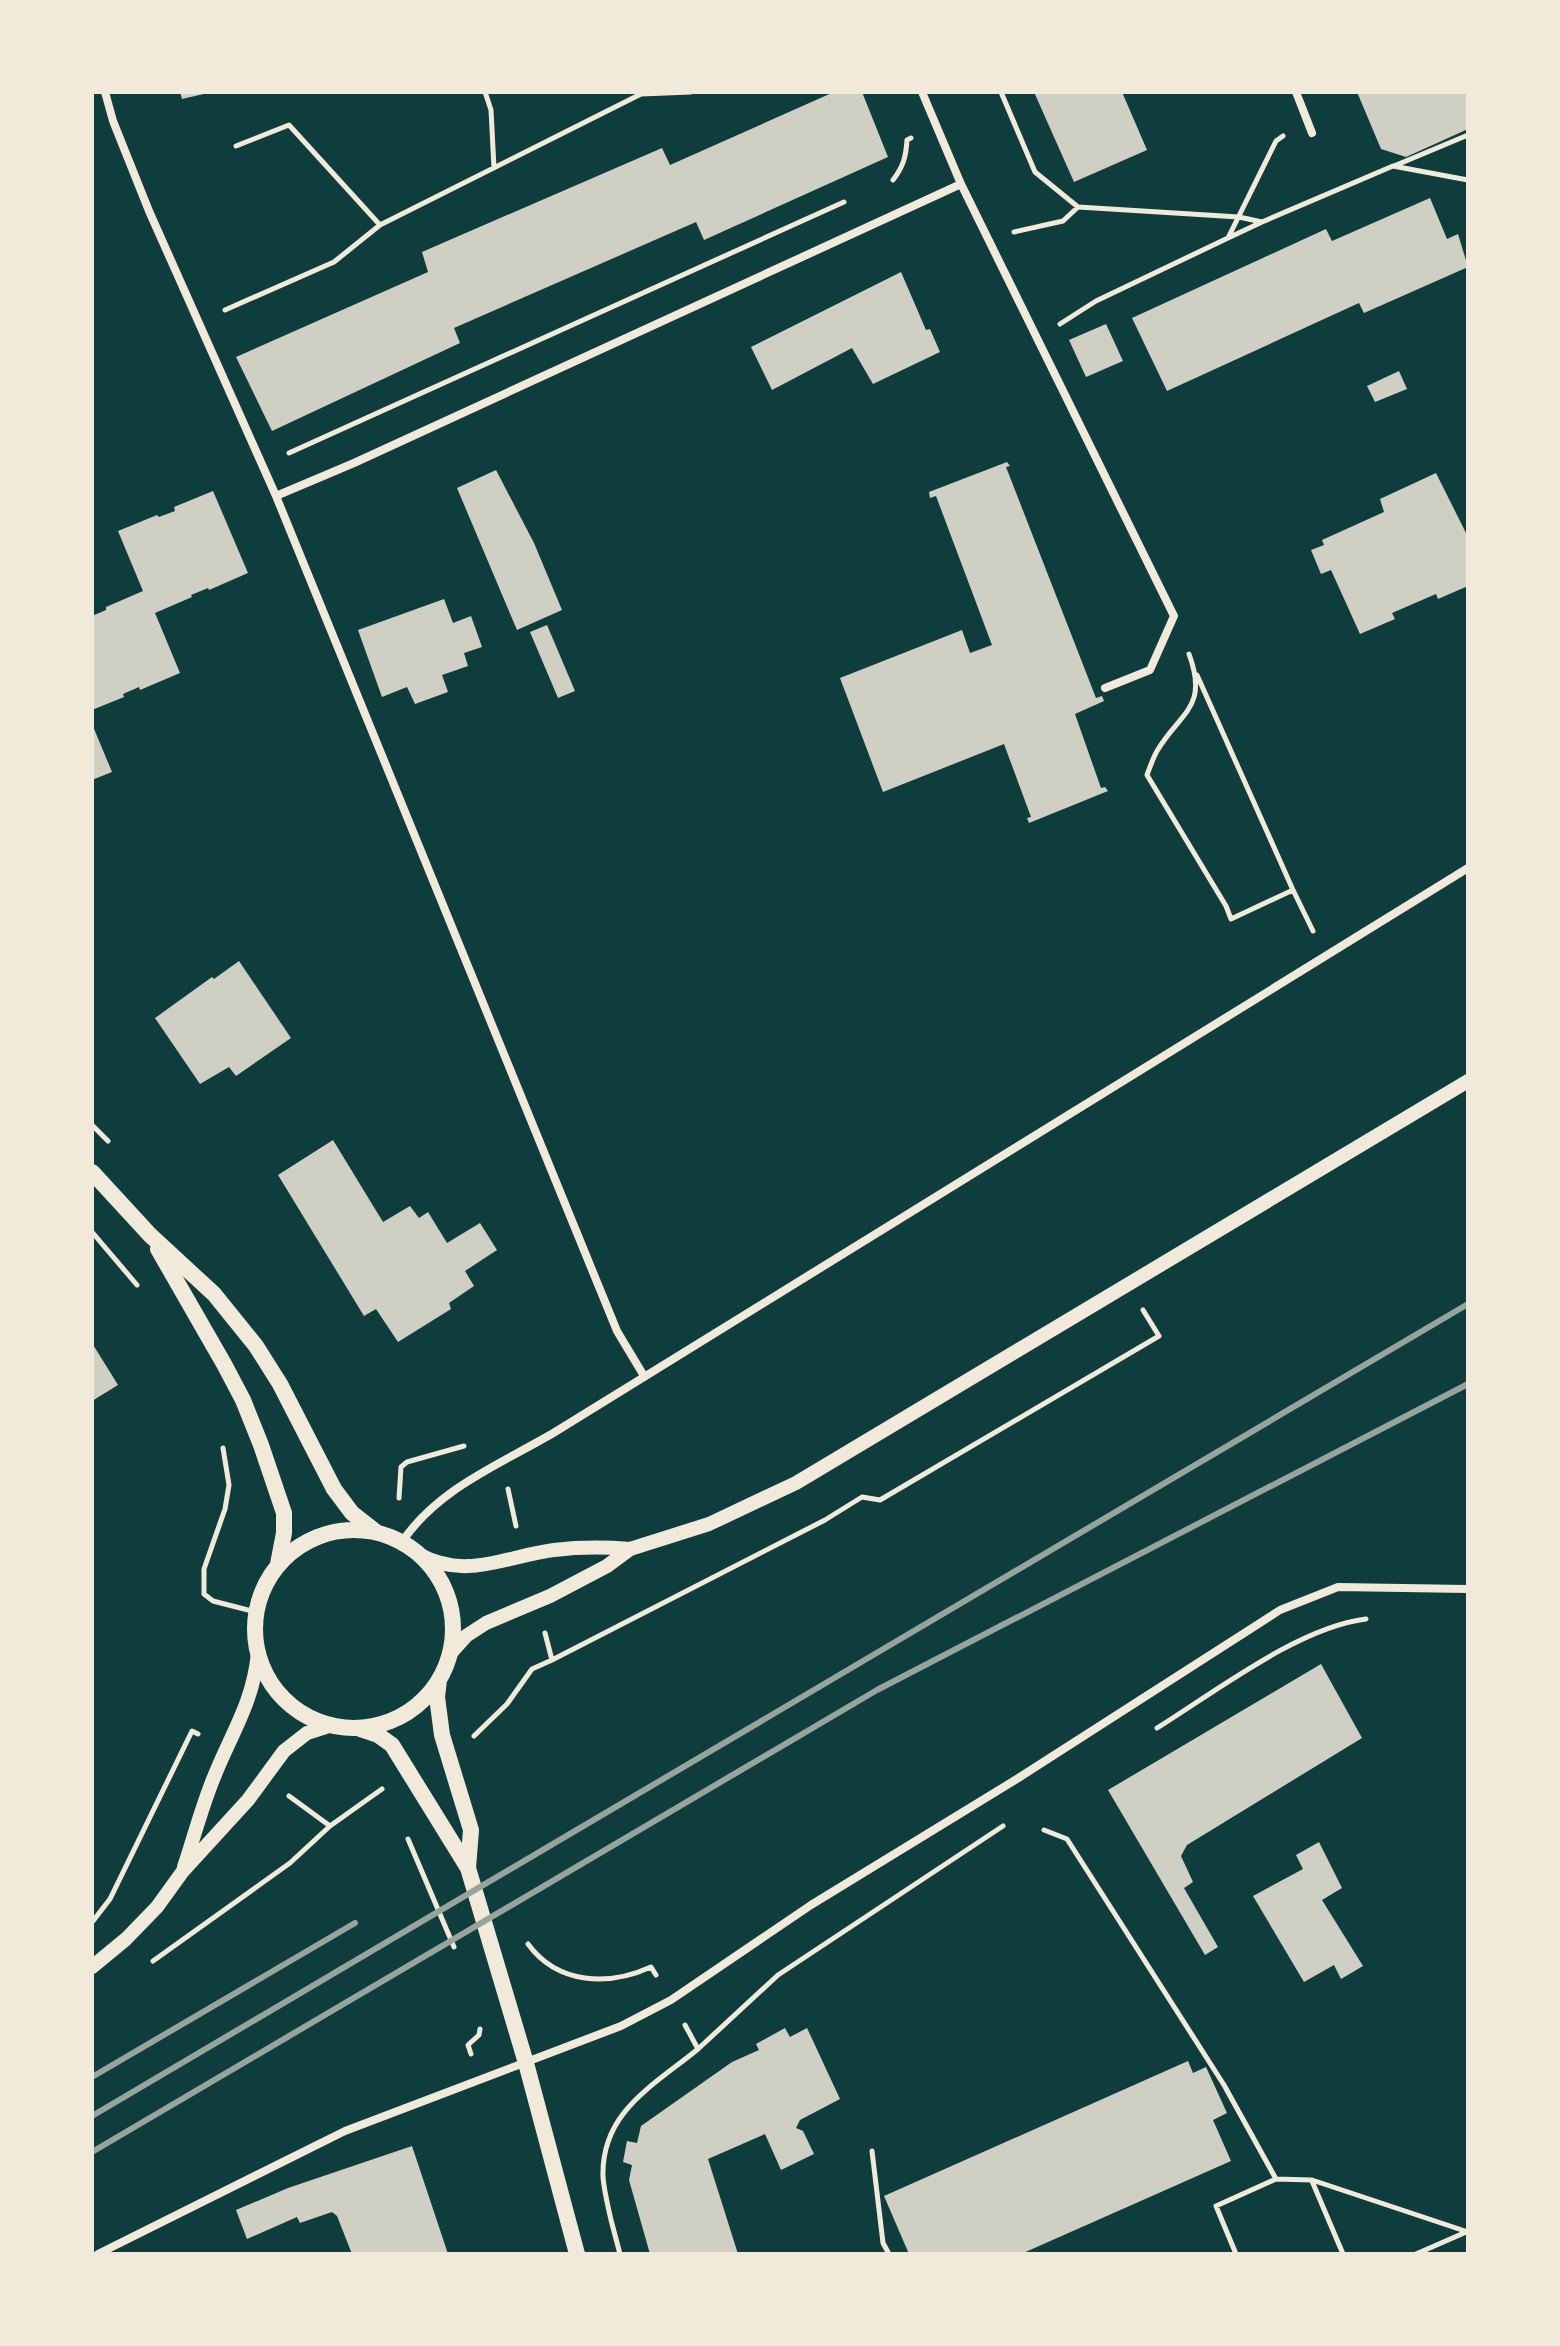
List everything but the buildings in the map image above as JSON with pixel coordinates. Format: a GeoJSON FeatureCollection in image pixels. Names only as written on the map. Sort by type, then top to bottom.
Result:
{"type":"FeatureCollection","features":[{"type":"Feature","properties":{"kind":"main road"},"geometry":{"type":"LineString","coordinates":[[92,1172],[150,1235],[214,1294],[256,1346],[280,1384],[334,1489],[352,1513],[376,1532]]}},
{"type":"Feature","properties":{"kind":"main road"},"geometry":{"type":"LineString","coordinates":[[150,1235],[224,1364],[249,1415],[284,1513],[278,1565]]}},
{"type":"Feature","properties":{"kind":"main road"},"geometry":{"type":"LineString","coordinates":[[439,1680],[421,1701],[397,1717],[368,1727],[332,1725],[299,1711],[285,1700],[264,1670],[258,1653],[256,1612],[263,1589],[278,1565],[298,1547],[323,1534],[358,1530],[376,1532],[402,1542],[432,1568],[449,1601],[452,1619],[449,1655],[439,1680],[437,1697],[442,1735],[471,1830],[468,1868]]}},
{"type":"Feature","properties":{"kind":"main road"},"geometry":{"type":"LineString","coordinates":[[353,1727],[378,1735],[392,1745],[468,1868],[526,2063],[577,2254]]}},
{"type":"Feature","properties":{"kind":"street"},"geometry":{"type":"LineString","coordinates":[[105,92],[113,121],[149,211],[276,496],[611,1317],[644,1376]]}},
{"type":"Feature","properties":{"kind":"street"},"geometry":{"type":"LineString","coordinates":[[922,92],[961,184],[1174,616],[1150,670],[1105,688]]}},
{"type":"Feature","properties":{"kind":"street"},"geometry":{"type":"LineString","coordinates":[[1296,92],[1312,133]]}},
{"type":"Feature","properties":{"kind":"street"},"geometry":{"type":"LineString","coordinates":[[276,496],[961,184]]}},
{"type":"Feature","properties":{"kind":"street"},"geometry":{"type":"LineString","coordinates":[[402,1542],[414,1524],[475,1475],[524,1451],[1468,868]]}},
{"type":"Feature","properties":{"kind":"street"},"geometry":{"type":"LineString","coordinates":[[449,1655],[466,1636],[486,1623],[550,1596],[607,1566],[630,1549],[719,1519],[796,1483],[1468,1081]]}},
{"type":"Feature","properties":{"kind":"street"},"geometry":{"type":"LineString","coordinates":[[420,1555],[436,1564],[452,1567],[476,1566],[553,1550],[630,1549]]}},
{"type":"Feature","properties":{"kind":"street"},"geometry":{"type":"LineString","coordinates":[[98,2254],[345,2131],[621,2026],[671,2000],[811,1905],[1020,1777],[1280,1610],[1338,1587],[1468,1589]]}},
{"type":"Feature","properties":{"kind":"street"},"geometry":{"type":"LineString","coordinates":[[183,1871],[214,1777],[245,1712],[258,1653]]}},
{"type":"Feature","properties":{"kind":"street"},"geometry":{"type":"LineString","coordinates":[[92,1967],[143,1922],[183,1871],[248,1800],[284,1751],[307,1733],[332,1725]]}},
{"type":"Feature","properties":{"kind":"path"},"geometry":{"type":"LineString","coordinates":[[485,92],[491,110],[494,168]]}},
{"type":"Feature","properties":{"kind":"path"},"geometry":{"type":"LineString","coordinates":[[199,322],[334,262],[380,225],[641,93],[691,92]]}},
{"type":"Feature","properties":{"kind":"path"},"geometry":{"type":"LineString","coordinates":[[1001,92],[1035,172],[1078,207],[1239,217],[1262,222]]}},
{"type":"Feature","properties":{"kind":"path"},"geometry":{"type":"LineString","coordinates":[[1228,238],[1276,141],[1307,119]]}},
{"type":"Feature","properties":{"kind":"path"},"geometry":{"type":"LineString","coordinates":[[236,146],[289,125],[380,225]]}},
{"type":"Feature","properties":{"kind":"path"},"geometry":{"type":"LineString","coordinates":[[1037,339],[1096,301],[1228,238],[1468,135]]}},
{"type":"Feature","properties":{"kind":"path"},"geometry":{"type":"LineString","coordinates":[[1393,166],[1468,180]]}},
{"type":"Feature","properties":{"kind":"path"},"geometry":{"type":"LineString","coordinates":[[879,186],[893,180],[908,208]]}},
{"type":"Feature","properties":{"kind":"path"},"geometry":{"type":"LineString","coordinates":[[263,465],[851,199]]}},
{"type":"Feature","properties":{"kind":"path"},"geometry":{"type":"LineString","coordinates":[[1174,616],[1196,673],[1312,932],[1325,924]]}},
{"type":"Feature","properties":{"kind":"path"},"geometry":{"type":"LineString","coordinates":[[1196,673],[1193,706],[1157,751],[1147,775],[1231,919],[1293,890]]}},
{"type":"Feature","properties":{"kind":"path"},"geometry":{"type":"LineString","coordinates":[[92,1232],[140,1289]]}},
{"type":"Feature","properties":{"kind":"path"},"geometry":{"type":"LineString","coordinates":[[463,1742],[475,1735],[507,1704],[532,1669],[825,1520],[862,1497],[880,1500],[1159,1336],[1143,1309]]}},
{"type":"Feature","properties":{"kind":"path"},"geometry":{"type":"LineString","coordinates":[[221,1441],[229,1485],[225,1509],[204,1569],[204,1594],[213,1601],[256,1612]]}},
{"type":"Feature","properties":{"kind":"path"},"geometry":{"type":"LineString","coordinates":[[399,1496],[401,1467]]}},
{"type":"Feature","properties":{"kind":"path"},"geometry":{"type":"LineString","coordinates":[[510,1496],[516,1525]]}},
{"type":"Feature","properties":{"kind":"path"},"geometry":{"type":"LineString","coordinates":[[1156,1729],[1293,1643],[1344,1622],[1369,1619]]}},
{"type":"Feature","properties":{"kind":"path"},"geometry":{"type":"LineString","coordinates":[[545,1631],[552,1660]]}},
{"type":"Feature","properties":{"kind":"path"},"geometry":{"type":"LineString","coordinates":[[92,1922],[110,1899],[192,1731]]}},
{"type":"Feature","properties":{"kind":"path"},"geometry":{"type":"LineString","coordinates":[[475,1735],[477,1749]]}},
{"type":"Feature","properties":{"kind":"path"},"geometry":{"type":"LineString","coordinates":[[149,1964],[290,1863],[330,1826],[386,1787]]}},
{"type":"Feature","properties":{"kind":"path"},"geometry":{"type":"LineString","coordinates":[[285,1793],[330,1826]]}},
{"type":"Feature","properties":{"kind":"path"},"geometry":{"type":"LineString","coordinates":[[611,2220],[603,2178],[606,2143],[615,2122],[635,2100],[698,2049],[778,1975],[1011,1821]]}},
{"type":"Feature","properties":{"kind":"path"},"geometry":{"type":"LineString","coordinates":[[404,1830],[459,1960]]}},
{"type":"Feature","properties":{"kind":"path"},"geometry":{"type":"LineString","coordinates":[[1044,1830],[1067,1839],[1224,2085],[1276,2179]]}},
{"type":"Feature","properties":{"kind":"path"},"geometry":{"type":"LineString","coordinates":[[525,1938],[530,1948],[551,1966],[573,1976],[603,1981],[651,1967],[698,2049]]}},
{"type":"Feature","properties":{"kind":"path"},"geometry":{"type":"LineString","coordinates":[[473,2059],[468,2045],[479,2035],[480,2026]]}},
{"type":"Feature","properties":{"kind":"path"},"geometry":{"type":"LineString","coordinates":[[872,2151],[883,2243],[889,2254]]}},
{"type":"Feature","properties":{"kind":"path"},"geometry":{"type":"LineString","coordinates":[[1236,2254],[1216,2206],[1276,2179],[1312,2180],[1466,2232]]}},
{"type":"Feature","properties":{"kind":"path"},"geometry":{"type":"LineString","coordinates":[[1312,2180],[1343,2254]]}},
{"type":"Feature","properties":{"kind":"path"},"geometry":{"type":"LineString","coordinates":[[1416,2254],[1466,2232]]}},
{"type":"Feature","properties":{"kind":"railway"},"geometry":{"type":"LineString","coordinates":[[92,2116],[1468,1304]]}},
{"type":"Feature","properties":{"kind":"railway"},"geometry":{"type":"LineString","coordinates":[[92,2152],[877,1690],[1468,1384]]}},
{"type":"Feature","properties":{"kind":"railway"},"geometry":{"type":"LineString","coordinates":[[92,2077],[355,1923]]}}]}
